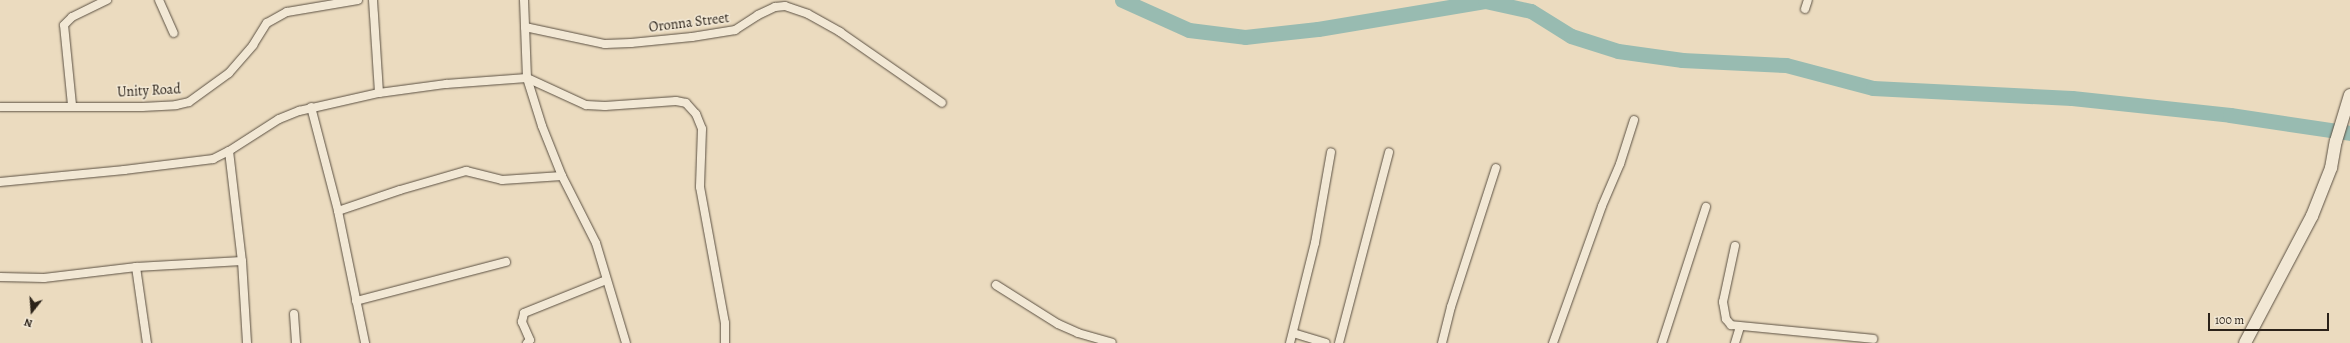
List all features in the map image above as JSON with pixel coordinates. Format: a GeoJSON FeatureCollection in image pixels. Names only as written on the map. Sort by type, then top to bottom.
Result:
{"type":"FeatureCollection","features":[{"type":"Feature","properties":{"kind":"main road"},"geometry":{"type":"LineString","coordinates":[[2245,343],[2312,216],[2331,168],[2336,141],[2350,95]]}},
{"type":"Feature","properties":{"kind":"street"},"geometry":{"type":"LineString","coordinates":[[72,105],[64,25],[72,17],[107,0]]}},
{"type":"Feature","properties":{"kind":"street"},"geometry":{"type":"LineString","coordinates":[[159,0],[174,33]]}},
{"type":"Feature","properties":{"kind":"street","name":"Unity Road"},"geometry":{"type":"LineString","coordinates":[[0,107],[72,105],[142,107],[176,105],[189,102],[229,74],[253,45],[267,23],[286,12],[358,0]]}},
{"type":"Feature","properties":{"kind":"street"},"geometry":{"type":"LineString","coordinates":[[373,0],[379,94]]}},
{"type":"Feature","properties":{"kind":"street"},"geometry":{"type":"LineString","coordinates":[[524,0],[527,78],[542,126],[562,176],[596,243],[626,343]]}},
{"type":"Feature","properties":{"kind":"street"},"geometry":{"type":"LineString","coordinates":[[1805,9],[1808,0]]}},
{"type":"Feature","properties":{"kind":"street","name":"Oronna Street"},"geometry":{"type":"LineString","coordinates":[[525,27],[604,44],[638,42],[692,37],[736,30],[758,15],[775,7],[785,6],[808,14],[840,32],[942,103]]}},
{"type":"Feature","properties":{"kind":"street"},"geometry":{"type":"LineString","coordinates":[[0,182],[124,170],[205,160],[229,151],[279,119],[312,107],[379,94],[446,84],[527,78],[586,104],[605,106],[676,101],[686,103],[696,114],[702,129],[700,187],[725,323],[725,343]]}},
{"type":"Feature","properties":{"kind":"street"},"geometry":{"type":"LineString","coordinates":[[312,107],[338,211],[365,343]]}},
{"type":"Feature","properties":{"kind":"street"},"geometry":{"type":"LineString","coordinates":[[1553,343],[1599,213],[1620,164],[1634,120]]}},
{"type":"Feature","properties":{"kind":"street"},"geometry":{"type":"LineString","coordinates":[[229,151],[242,261],[247,343]]}},
{"type":"Feature","properties":{"kind":"street"},"geometry":{"type":"LineString","coordinates":[[1290,343],[1315,243],[1331,152]]}},
{"type":"Feature","properties":{"kind":"street"},"geometry":{"type":"LineString","coordinates":[[1339,343],[1389,152]]}},
{"type":"Feature","properties":{"kind":"street"},"geometry":{"type":"LineString","coordinates":[[1442,343],[1451,307],[1496,168]]}},
{"type":"Feature","properties":{"kind":"street"},"geometry":{"type":"LineString","coordinates":[[338,211],[400,190],[466,171],[502,180],[562,176]]}},
{"type":"Feature","properties":{"kind":"street"},"geometry":{"type":"LineString","coordinates":[[1662,343],[1706,207]]}},
{"type":"Feature","properties":{"kind":"street"},"geometry":{"type":"LineString","coordinates":[[1735,246],[1725,291],[1723,311],[1726,319],[1731,325],[1740,328],[1873,339]]}},
{"type":"Feature","properties":{"kind":"street"},"geometry":{"type":"LineString","coordinates":[[0,277],[44,278],[136,267],[242,261]]}},
{"type":"Feature","properties":{"kind":"street"},"geometry":{"type":"LineString","coordinates":[[356,301],[506,262]]}},
{"type":"Feature","properties":{"kind":"street"},"geometry":{"type":"LineString","coordinates":[[136,267],[147,343]]}},
{"type":"Feature","properties":{"kind":"street"},"geometry":{"type":"LineString","coordinates":[[528,343],[530,340],[522,322],[524,313],[606,280]]}},
{"type":"Feature","properties":{"kind":"street"},"geometry":{"type":"LineString","coordinates":[[996,285],[1058,324],[1078,333],[1112,343]]}},
{"type":"Feature","properties":{"kind":"street"},"geometry":{"type":"LineString","coordinates":[[294,314],[296,343]]}},
{"type":"Feature","properties":{"kind":"street"},"geometry":{"type":"LineString","coordinates":[[1735,343],[1740,328]]}},
{"type":"Feature","properties":{"kind":"street"},"geometry":{"type":"LineString","coordinates":[[1293,333],[1326,343]]}},
{"type":"Feature","properties":{"kind":"waterway"},"geometry":{"type":"LineString","coordinates":[[1122,0],[1189,30],[1245,37],[1318,29],[1485,1],[1531,11],[1571,36],[1618,51],[1682,60],[1786,65],[1873,88],[2072,98],[2230,115],[2350,133]]}}]}
